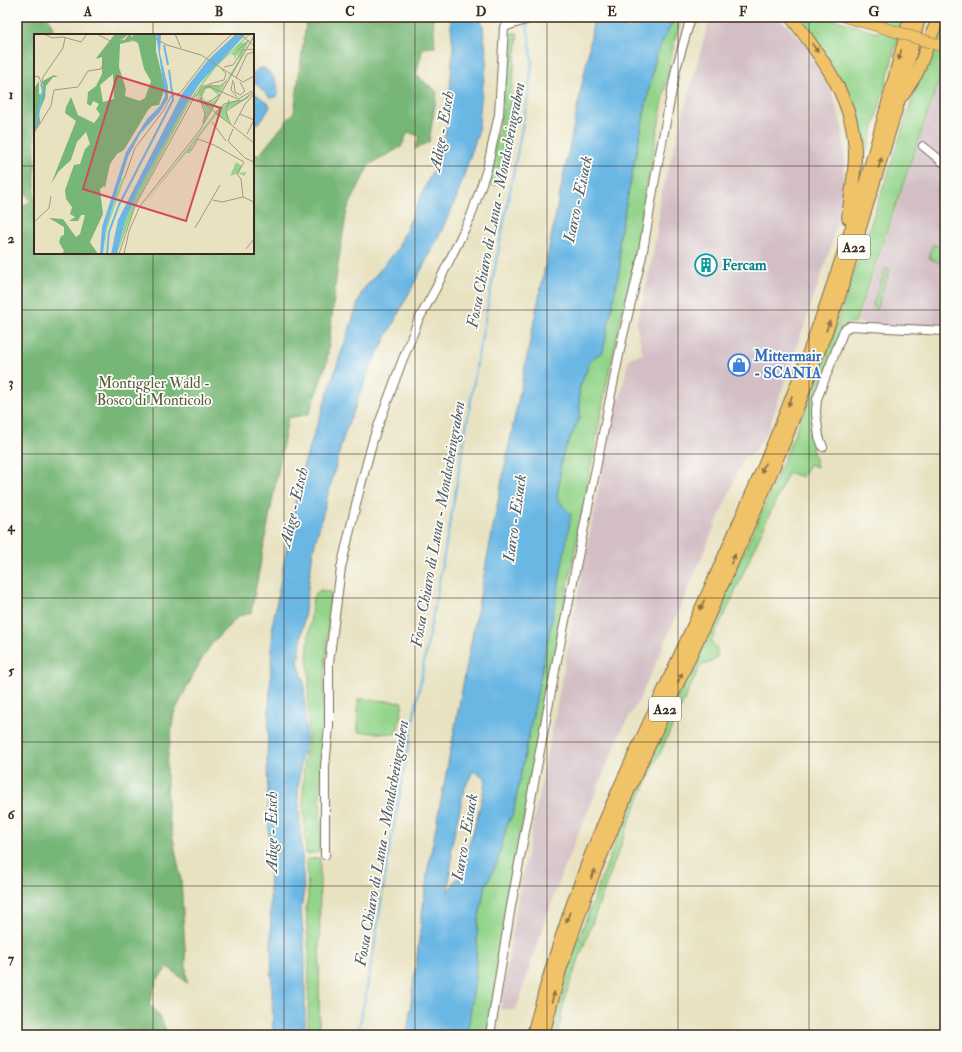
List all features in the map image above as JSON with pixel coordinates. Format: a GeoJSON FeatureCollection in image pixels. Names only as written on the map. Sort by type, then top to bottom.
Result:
{"type":"FeatureCollection","features":[{"type":"Feature","properties":{"kind":"highway"},"geometry":{"type":"LineString","coordinates":[[791,17],[827,66],[842,96],[852,129],[855,152],[854,172],[846,246]]}},
{"type":"Feature","properties":{"kind":"highway","name":"A22"},"geometry":{"type":"LineString","coordinates":[[534,1035],[551,969],[584,871],[756,486],[806,358],[846,246],[888,103],[910,17]]}},
{"type":"Feature","properties":{"kind":"highway","name":"A22"},"geometry":{"type":"LineString","coordinates":[[543,1035],[560,970],[593,875],[630,787],[704,626],[763,492],[838,300],[898,104],[919,17]]}},
{"type":"Feature","properties":{"kind":"highway"},"geometry":{"type":"LineString","coordinates":[[898,104],[917,74],[933,31],[940,17]]}},
{"type":"Feature","properties":{"kind":"main road"},"geometry":{"type":"LineString","coordinates":[[846,17],[945,47]]}},
{"type":"Feature","properties":{"kind":"street"},"geometry":{"type":"LineString","coordinates":[[325,855],[325,766],[329,727],[329,663],[341,568],[358,496],[374,440],[401,364],[418,321],[471,216],[487,169],[499,114],[504,27],[535,17]]}},
{"type":"Feature","properties":{"kind":"street"},"geometry":{"type":"LineString","coordinates":[[490,1035],[511,906],[554,675],[622,340],[642,256],[676,69],[691,17]]}},
{"type":"Feature","properties":{"kind":"street"},"geometry":{"type":"LineString","coordinates":[[923,146],[945,164]]}},
{"type":"Feature","properties":{"kind":"street"},"geometry":{"type":"LineString","coordinates":[[823,447],[818,431],[816,413],[817,399],[844,330],[850,326],[945,331]]}},
{"type":"Feature","properties":{"kind":"shaded area"},"geometry":{"type":"Polygon","coordinates":[[[710,17],[771,17],[781,20],[812,50],[834,98],[842,127],[845,159],[842,198],[830,250],[768,430],[755,451],[744,458],[639,700],[623,727],[563,870],[516,1010],[501,1009],[515,912],[546,761],[615,403],[620,399],[629,358],[643,354],[636,325],[647,283],[655,242],[659,216],[659,202],[710,17]]]}},
{"type":"Feature","properties":{"kind":"shaded area"},"geometry":{"type":"Polygon","coordinates":[[[940,81],[945,82],[945,329],[857,323],[940,81]]]}},
{"type":"Feature","properties":{"kind":"green space","name":"Montiggler Wald - Bosco di Monticolo"},"geometry":{"type":"Polygon","coordinates":[[[17,17],[48,17],[56,34],[34,34],[34,254],[254,254],[254,155],[260,154],[294,112],[306,23],[303,17],[433,17],[435,47],[423,48],[416,75],[437,92],[429,142],[415,149],[419,136],[408,132],[401,147],[369,165],[347,210],[337,270],[327,362],[309,414],[288,418],[251,613],[239,616],[212,643],[199,664],[174,713],[167,763],[167,807],[181,880],[187,983],[168,967],[157,980],[149,1004],[160,1017],[168,1035],[17,1035],[17,210],[31,201],[17,179],[17,17]]]}},
{"type":"Feature","properties":{"kind":"green space"},"geometry":{"type":"Polygon","coordinates":[[[675,17],[682,17],[674,42],[642,212],[637,255],[608,377],[548,681],[501,946],[488,1035],[467,1035],[475,979],[478,923],[485,887],[497,863],[507,825],[513,814],[557,594],[570,515],[557,499],[562,456],[580,417],[579,389],[591,359],[620,268],[619,239],[656,55],[675,17]]]}},
{"type":"Feature","properties":{"kind":"green space"},"geometry":{"type":"Polygon","coordinates":[[[796,17],[826,17],[877,33],[881,24],[859,17],[902,17],[900,30],[856,193],[849,105],[796,17]]]}},
{"type":"Feature","properties":{"kind":"green space"},"geometry":{"type":"Polygon","coordinates":[[[945,17],[945,71],[939,81],[855,323],[848,323],[814,400],[818,442],[812,448],[817,467],[809,464],[802,477],[790,473],[787,475],[726,612],[711,641],[716,647],[718,655],[712,662],[700,666],[633,812],[565,997],[558,1035],[552,1035],[573,953],[635,792],[765,505],[813,389],[880,197],[929,48],[945,17]]]}},
{"type":"Feature","properties":{"kind":"green space"},"geometry":{"type":"Polygon","coordinates":[[[512,33],[518,33],[510,104],[496,186],[487,184],[502,113],[508,37],[512,33]]]}},
{"type":"Feature","properties":{"kind":"green space"},"geometry":{"type":"Polygon","coordinates":[[[939,182],[945,187],[945,209],[936,205],[939,182]]]}},
{"type":"Feature","properties":{"kind":"green space"},"geometry":{"type":"Polygon","coordinates":[[[933,244],[945,249],[945,265],[929,258],[933,244]]]}},
{"type":"Feature","properties":{"kind":"green space"},"geometry":{"type":"Polygon","coordinates":[[[886,268],[890,269],[876,310],[873,307],[873,303],[886,268]]]}},
{"type":"Feature","properties":{"kind":"green space"},"geometry":{"type":"Polygon","coordinates":[[[320,590],[331,592],[324,683],[324,727],[320,788],[321,830],[319,852],[306,854],[303,792],[304,762],[308,744],[309,675],[307,654],[313,597],[320,590]]]}},
{"type":"Feature","properties":{"kind":"green space"},"geometry":{"type":"Polygon","coordinates":[[[358,699],[403,702],[397,734],[358,732],[358,699]]]}},
{"type":"Feature","properties":{"kind":"green space"},"geometry":{"type":"Polygon","coordinates":[[[320,858],[319,1035],[308,1035],[309,959],[306,907],[308,898],[307,859],[320,858]]]}},
{"type":"Feature","properties":{"kind":"water","name":"Adige - Etsch"},"geometry":{"type":"Polygon","coordinates":[[[450,17],[480,17],[483,27],[487,60],[478,133],[456,199],[441,232],[372,364],[344,435],[313,551],[298,663],[304,682],[306,744],[301,760],[298,792],[304,890],[301,909],[305,958],[305,1035],[273,1035],[267,756],[273,622],[300,476],[362,291],[397,250],[443,147],[449,105],[453,46],[450,17]]]}},
{"type":"Feature","properties":{"kind":"water","name":"Isarco - Eisack"},"geometry":{"type":"Polygon","coordinates":[[[594,17],[623,17],[626,30],[629,29],[635,17],[675,17],[656,55],[619,239],[620,267],[603,352],[591,359],[579,389],[580,417],[562,456],[557,499],[571,515],[557,594],[513,814],[507,825],[497,863],[485,887],[478,923],[475,979],[467,1035],[407,1035],[428,868],[505,465],[588,55],[594,17]],[[473,771],[464,790],[451,849],[452,856],[448,892],[460,874],[477,818],[484,789],[485,777],[473,771]]]}},
{"type":"Feature","properties":{"kind":"water"},"geometry":{"type":"Polygon","coordinates":[[[263,68],[273,77],[278,88],[277,97],[270,98],[254,82],[254,72],[258,69],[263,68]]]}},
{"type":"Feature","properties":{"kind":"water"},"geometry":{"type":"Polygon","coordinates":[[[254,93],[268,103],[270,107],[264,117],[254,126],[254,93]]]}},
{"type":"Feature","properties":{"kind":"waterway","name":"Fossa Chiaro di Luna - Mondscheingraben"},"geometry":{"type":"LineString","coordinates":[[358,1035],[372,960],[389,852],[453,506],[479,351],[528,97],[532,62],[527,22]]}},
{"type":"Feature","properties":{"kind":"place","name":"Fercam"},"geometry":{"type":"Point","coordinates":[706,265]}},
{"type":"Feature","properties":{"kind":"place","name":"Mittermair - SCANIA"},"geometry":{"type":"Point","coordinates":[739,365]}}]}
